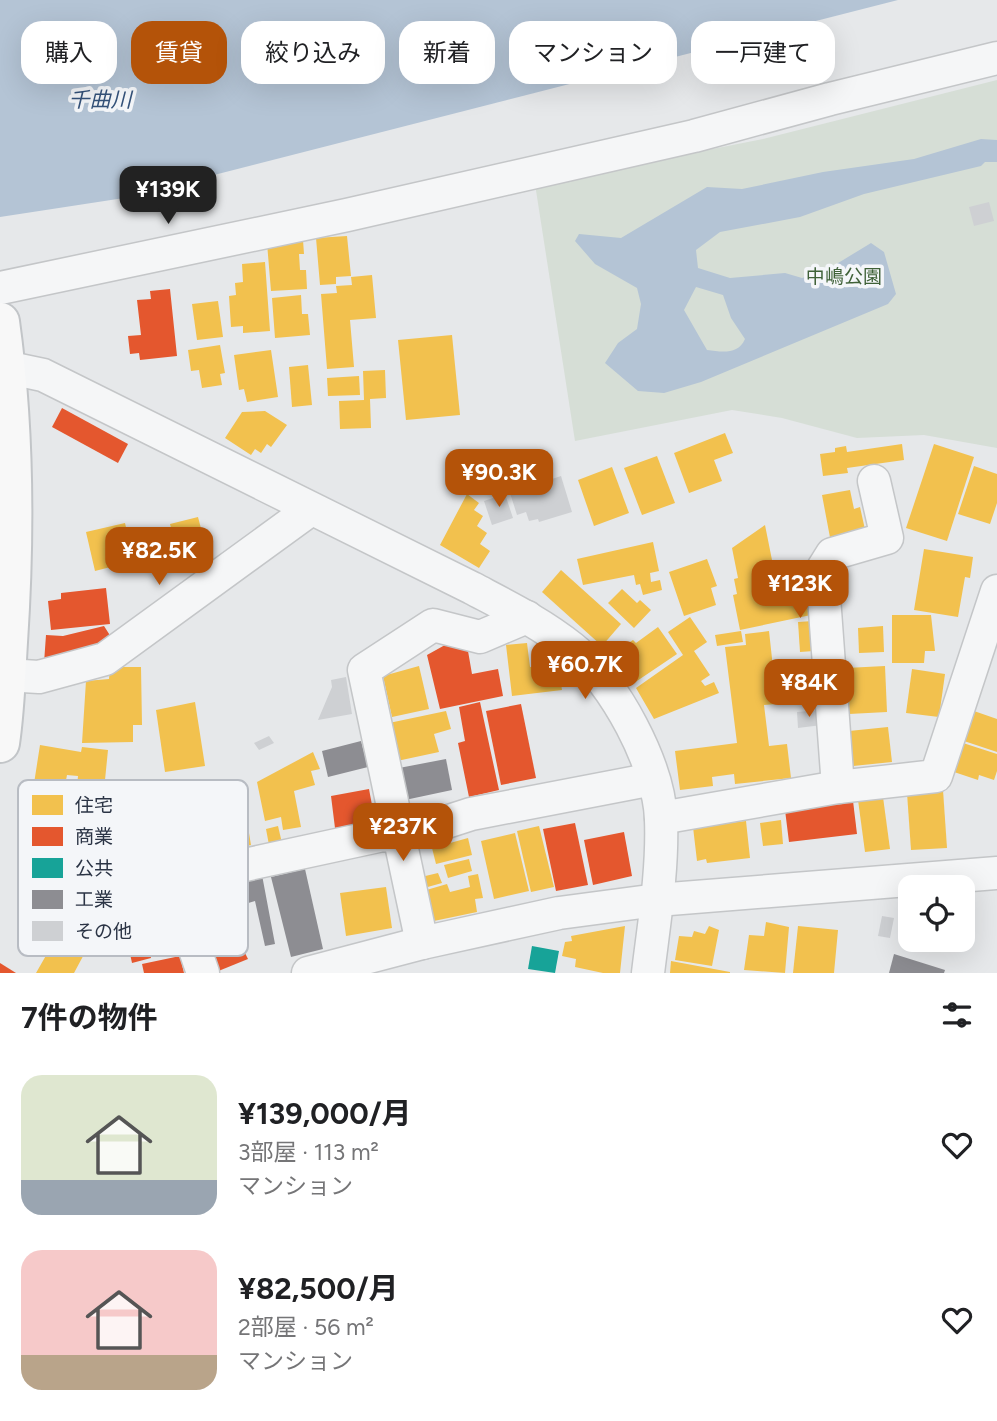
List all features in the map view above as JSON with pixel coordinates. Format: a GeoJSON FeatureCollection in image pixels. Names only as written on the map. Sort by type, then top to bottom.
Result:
{"type":"FeatureCollection","features":[{"type":"Feature","properties":{"kind":"main road"},"geometry":{"type":"LineString","coordinates":[[0,323],[14,484],[14,554],[0,743]]}},
{"type":"Feature","properties":{"kind":"street"},"geometry":{"type":"LineString","coordinates":[[0,288],[347,215],[694,136],[997,58]]}},
{"type":"Feature","properties":{"kind":"street"},"geometry":{"type":"LineString","coordinates":[[3,366],[43,375],[527,617],[574,649],[601,679],[624,711],[640,743],[653,779],[661,817],[657,900],[648,973]]}},
{"type":"Feature","properties":{"kind":"street"},"geometry":{"type":"LineString","coordinates":[[838,787],[822,570],[832,554],[887,538],[874,481]]}},
{"type":"Feature","properties":{"kind":"street"},"geometry":{"type":"LineString","coordinates":[[6,675],[39,677],[105,659],[311,509]]}},
{"type":"Feature","properties":{"kind":"street"},"geometry":{"type":"LineString","coordinates":[[661,817],[838,787],[936,776],[997,591]]}},
{"type":"Feature","properties":{"kind":"street"},"geometry":{"type":"LineString","coordinates":[[422,943],[364,670],[433,625],[480,637],[527,617]]}},
{"type":"Feature","properties":{"kind":"street"},"geometry":{"type":"LineString","coordinates":[[248,864],[383,835],[400,837],[471,814],[653,779]]}},
{"type":"Feature","properties":{"kind":"street"},"geometry":{"type":"LineString","coordinates":[[308,973],[422,943],[559,913],[657,900],[997,873]]}},
{"type":"Feature","properties":{"kind":"street"},"geometry":{"type":"LineString","coordinates":[[197,956],[203,973]]}},
{"type":"Feature","properties":{"kind":"green space","name":"中嶋公園"},"geometry":{"type":"Polygon","coordinates":[[[997,80],[997,448],[924,435],[857,438],[782,418],[732,410],[575,441],[535,184],[763,139],[997,80]]]}},
{"type":"Feature","properties":{"kind":"water","name":"千曲川"},"geometry":{"type":"Polygon","coordinates":[[[0,0],[898,0],[816,21],[691,21],[691,53],[677,57],[677,21],[509,21],[509,84],[570,84],[124,198],[0,217],[0,0]]]}},
{"type":"Feature","properties":{"kind":"water"},"geometry":{"type":"Polygon","coordinates":[[[981,139],[997,140],[997,162],[985,162],[981,166],[864,194],[800,217],[720,232],[696,250],[698,268],[730,278],[785,273],[802,278],[825,271],[871,243],[884,252],[896,294],[888,304],[701,382],[664,393],[638,391],[605,363],[618,343],[637,329],[641,304],[637,288],[595,264],[575,241],[579,234],[621,238],[707,187],[742,189],[823,172],[914,159],[981,139]],[[696,287],[684,310],[707,350],[734,350],[745,339],[731,318],[723,295],[696,287]]]}},
{"type":"Feature","properties":{"kind":"building: 住宅"},"geometry":{"type":"Polygon","coordinates":[[[347,236],[351,276],[336,277],[336,284],[320,285],[316,238],[347,236]]]}},
{"type":"Feature","properties":{"kind":"building: 住宅"},"geometry":{"type":"Polygon","coordinates":[[[303,240],[304,254],[299,254],[300,270],[306,270],[307,289],[271,291],[267,243],[303,240]]]}},
{"type":"Feature","properties":{"kind":"building: 住宅"},"geometry":{"type":"Polygon","coordinates":[[[265,262],[270,331],[243,333],[243,326],[231,327],[229,296],[236,295],[235,283],[243,282],[242,264],[265,262]]]}},
{"type":"Feature","properties":{"kind":"building: 住宅"},"geometry":{"type":"Polygon","coordinates":[[[372,275],[376,318],[350,320],[354,367],[327,369],[321,294],[337,293],[336,286],[352,285],[351,277],[372,275]]]}},
{"type":"Feature","properties":{"kind":"building: 住宅"},"geometry":{"type":"Polygon","coordinates":[[[301,295],[302,314],[308,314],[310,335],[275,338],[272,298],[301,295]]]}},
{"type":"Feature","properties":{"kind":"building: 住宅"},"geometry":{"type":"Polygon","coordinates":[[[218,301],[223,337],[197,340],[192,304],[218,301]]]}},
{"type":"Feature","properties":{"kind":"building: 住宅"},"geometry":{"type":"Polygon","coordinates":[[[452,335],[460,415],[406,420],[398,340],[452,335]]]}},
{"type":"Feature","properties":{"kind":"building: 住宅"},"geometry":{"type":"Polygon","coordinates":[[[220,345],[225,373],[220,374],[222,385],[202,388],[199,370],[191,371],[188,350],[220,345]]]}},
{"type":"Feature","properties":{"kind":"building: 住宅"},"geometry":{"type":"Polygon","coordinates":[[[271,350],[278,397],[247,402],[244,389],[239,390],[234,355],[271,350]]]}},
{"type":"Feature","properties":{"kind":"building: 住宅"},"geometry":{"type":"Polygon","coordinates":[[[308,365],[312,405],[292,407],[289,367],[308,365]]]}},
{"type":"Feature","properties":{"kind":"building: 住宅"},"geometry":{"type":"Polygon","coordinates":[[[385,370],[386,398],[370,399],[371,428],[340,429],[339,401],[364,400],[363,371],[385,370]]]}},
{"type":"Feature","properties":{"kind":"building: 住宅"},"geometry":{"type":"Polygon","coordinates":[[[359,376],[360,395],[328,396],[327,378],[359,376]]]}},
{"type":"Feature","properties":{"kind":"building: 住宅"},"geometry":{"type":"Polygon","coordinates":[[[265,411],[287,425],[271,447],[267,444],[261,453],[255,449],[251,455],[225,438],[242,412],[265,411]]]}},
{"type":"Feature","properties":{"kind":"building: 住宅"},"geometry":{"type":"Polygon","coordinates":[[[725,433],[733,453],[714,460],[722,481],[689,493],[674,453],[725,433]]]}},
{"type":"Feature","properties":{"kind":"building: 住宅"},"geometry":{"type":"Polygon","coordinates":[[[902,444],[904,460],[847,468],[848,473],[823,476],[820,454],[835,452],[835,448],[846,446],[847,452],[902,444]]]}},
{"type":"Feature","properties":{"kind":"building: 住宅"},"geometry":{"type":"Polygon","coordinates":[[[934,444],[974,457],[947,541],[906,528],[934,444]]]}},
{"type":"Feature","properties":{"kind":"building: 住宅"},"geometry":{"type":"Polygon","coordinates":[[[657,456],[675,503],[642,515],[624,468],[657,456]]]}},
{"type":"Feature","properties":{"kind":"building: 住宅"},"geometry":{"type":"Polygon","coordinates":[[[974,466],[997,474],[997,503],[990,524],[958,514],[974,466]]]}},
{"type":"Feature","properties":{"kind":"building: 住宅"},"geometry":{"type":"Polygon","coordinates":[[[612,467],[629,513],[594,526],[578,480],[612,467]]]}},
{"type":"Feature","properties":{"kind":"building: 住宅"},"geometry":{"type":"Polygon","coordinates":[[[850,490],[854,509],[860,507],[866,534],[832,548],[822,495],[850,490]]]}},
{"type":"Feature","properties":{"kind":"building: 住宅"},"geometry":{"type":"Polygon","coordinates":[[[467,494],[479,503],[474,510],[483,516],[477,526],[487,533],[480,544],[490,551],[479,568],[440,545],[467,494]]]}},
{"type":"Feature","properties":{"kind":"building: 住宅"},"geometry":{"type":"Polygon","coordinates":[[[198,517],[210,563],[182,570],[170,524],[198,517]]]}},
{"type":"Feature","properties":{"kind":"building: 住宅"},"geometry":{"type":"Polygon","coordinates":[[[125,523],[134,561],[95,571],[86,532],[125,523]]]}},
{"type":"Feature","properties":{"kind":"building: 住宅"},"geometry":{"type":"Polygon","coordinates":[[[765,525],[776,580],[803,574],[811,615],[740,630],[733,595],[737,594],[734,579],[738,578],[732,548],[765,525]]]}},
{"type":"Feature","properties":{"kind":"building: 住宅"},"geometry":{"type":"Polygon","coordinates":[[[653,542],[659,571],[650,573],[651,582],[660,580],[662,590],[643,595],[640,584],[636,585],[634,575],[583,585],[577,559],[653,542]]]}},
{"type":"Feature","properties":{"kind":"building: 住宅"},"geometry":{"type":"Polygon","coordinates":[[[924,549],[973,557],[970,578],[965,577],[958,617],[914,610],[924,549]]]}},
{"type":"Feature","properties":{"kind":"building: 住宅"},"geometry":{"type":"Polygon","coordinates":[[[707,559],[717,586],[711,588],[716,605],[684,616],[669,572],[707,559]]]}},
{"type":"Feature","properties":{"kind":"building: 住宅"},"geometry":{"type":"Polygon","coordinates":[[[561,570],[621,624],[602,646],[542,592],[561,570]]]}},
{"type":"Feature","properties":{"kind":"building: 住宅"},"geometry":{"type":"Polygon","coordinates":[[[622,589],[637,603],[640,600],[651,610],[634,628],[608,603],[622,589]]]}},
{"type":"Feature","properties":{"kind":"building: 住宅"},"geometry":{"type":"Polygon","coordinates":[[[892,615],[931,615],[935,651],[925,651],[924,663],[892,663],[892,615]]]}},
{"type":"Feature","properties":{"kind":"building: 住宅"},"geometry":{"type":"Polygon","coordinates":[[[690,617],[707,642],[694,651],[710,675],[701,681],[705,686],[714,682],[719,693],[654,719],[636,688],[683,655],[668,632],[690,617]]]}},
{"type":"Feature","properties":{"kind":"building: 住宅"},"geometry":{"type":"Polygon","coordinates":[[[813,621],[814,651],[800,652],[798,622],[813,621]]]}},
{"type":"Feature","properties":{"kind":"building: 住宅"},"geometry":{"type":"Polygon","coordinates":[[[883,626],[884,652],[859,653],[858,628],[883,626]]]}},
{"type":"Feature","properties":{"kind":"building: 住宅"},"geometry":{"type":"Polygon","coordinates":[[[658,627],[677,654],[634,683],[613,653],[633,640],[636,643],[658,627]]]}},
{"type":"Feature","properties":{"kind":"building: 住宅"},"geometry":{"type":"Polygon","coordinates":[[[741,631],[743,642],[717,646],[715,635],[741,631]]]}},
{"type":"Feature","properties":{"kind":"building: 住宅"},"geometry":{"type":"Polygon","coordinates":[[[769,631],[777,704],[764,705],[769,746],[787,744],[791,778],[735,784],[734,774],[712,777],[713,786],[680,790],[675,751],[737,743],[725,647],[746,645],[745,634],[769,631]]]}},
{"type":"Feature","properties":{"kind":"building: 住宅"},"geometry":{"type":"Polygon","coordinates":[[[527,643],[530,667],[558,664],[562,690],[512,696],[506,645],[527,643]]]}},
{"type":"Feature","properties":{"kind":"building: 住宅"},"geometry":{"type":"Polygon","coordinates":[[[419,666],[429,709],[392,717],[383,676],[419,666]]]}},
{"type":"Feature","properties":{"kind":"building: 住宅"},"geometry":{"type":"Polygon","coordinates":[[[885,666],[887,712],[849,714],[846,668],[885,666]]]}},
{"type":"Feature","properties":{"kind":"building: 住宅"},"geometry":{"type":"Polygon","coordinates":[[[110,667],[141,667],[142,725],[133,725],[133,742],[82,743],[86,681],[109,679],[110,667]]]}},
{"type":"Feature","properties":{"kind":"building: 住宅"},"geometry":{"type":"Polygon","coordinates":[[[912,669],[945,674],[939,717],[906,713],[912,669]]]}},
{"type":"Feature","properties":{"kind":"building: 住宅"},"geometry":{"type":"Polygon","coordinates":[[[195,702],[205,766],[165,772],[156,710],[195,702]]]}},
{"type":"Feature","properties":{"kind":"building: 住宅"},"geometry":{"type":"Polygon","coordinates":[[[446,711],[451,729],[434,734],[439,752],[397,761],[389,723],[446,711]]]}},
{"type":"Feature","properties":{"kind":"building: 住宅"},"geometry":{"type":"Polygon","coordinates":[[[974,711],[997,719],[997,752],[964,741],[974,711]]]}},
{"type":"Feature","properties":{"kind":"building: 住宅"},"geometry":{"type":"Polygon","coordinates":[[[888,727],[892,762],[853,766],[849,731],[888,727]]]}},
{"type":"Feature","properties":{"kind":"building: 住宅"},"geometry":{"type":"Polygon","coordinates":[[[963,743],[997,754],[994,780],[979,775],[978,780],[954,772],[963,743]]]}},
{"type":"Feature","properties":{"kind":"building: 住宅"},"geometry":{"type":"Polygon","coordinates":[[[40,745],[81,752],[82,747],[108,750],[105,780],[78,780],[78,776],[67,775],[66,780],[35,780],[40,745]]]}},
{"type":"Feature","properties":{"kind":"building: 住宅"},"geometry":{"type":"Polygon","coordinates":[[[313,752],[320,769],[311,771],[315,785],[294,791],[301,827],[283,830],[281,817],[265,821],[257,782],[313,752]]]}},
{"type":"Feature","properties":{"kind":"building: 住宅"},"geometry":{"type":"Polygon","coordinates":[[[943,790],[947,848],[911,850],[907,793],[943,790]]]}},
{"type":"Feature","properties":{"kind":"building: 住宅"},"geometry":{"type":"Polygon","coordinates":[[[883,797],[890,849],[865,852],[858,800],[883,797]]]}},
{"type":"Feature","properties":{"kind":"building: 住宅"},"geometry":{"type":"Polygon","coordinates":[[[781,820],[783,844],[763,846],[760,823],[781,820]]]}},
{"type":"Feature","properties":{"kind":"building: 住宅"},"geometry":{"type":"Polygon","coordinates":[[[746,821],[750,858],[707,863],[706,859],[697,861],[693,827],[746,821]]]}},
{"type":"Feature","properties":{"kind":"building: 住宅"},"geometry":{"type":"Polygon","coordinates":[[[278,826],[282,843],[269,845],[266,829],[278,826]]]}},
{"type":"Feature","properties":{"kind":"building: 住宅"},"geometry":{"type":"Polygon","coordinates":[[[539,826],[554,887],[531,892],[517,831],[539,826]]]}},
{"type":"Feature","properties":{"kind":"building: 住宅"},"geometry":{"type":"Polygon","coordinates":[[[515,833],[529,891],[494,899],[481,841],[515,833]]]}},
{"type":"Feature","properties":{"kind":"building: 住宅"},"geometry":{"type":"Polygon","coordinates":[[[468,838],[472,855],[436,864],[432,848],[468,838]]]}},
{"type":"Feature","properties":{"kind":"building: 住宅"},"geometry":{"type":"Polygon","coordinates":[[[469,859],[472,871],[448,878],[444,865],[469,859]]]}},
{"type":"Feature","properties":{"kind":"building: 住宅"},"geometry":{"type":"Polygon","coordinates":[[[438,873],[442,883],[424,888],[421,877],[438,873]]]}},
{"type":"Feature","properties":{"kind":"building: 住宅"},"geometry":{"type":"Polygon","coordinates":[[[478,874],[483,898],[475,899],[477,912],[429,922],[423,891],[447,884],[450,892],[470,887],[468,876],[478,874]]]}},
{"type":"Feature","properties":{"kind":"building: 住宅"},"geometry":{"type":"Polygon","coordinates":[[[386,887],[392,928],[346,936],[340,893],[386,887]]]}},
{"type":"Feature","properties":{"kind":"building: 住宅"},"geometry":{"type":"Polygon","coordinates":[[[766,922],[789,927],[785,973],[744,970],[749,935],[764,936],[766,922]]]}},
{"type":"Feature","properties":{"kind":"building: 住宅"},"geometry":{"type":"Polygon","coordinates":[[[625,926],[620,973],[603,973],[575,967],[576,959],[562,956],[565,942],[572,941],[571,936],[625,926]]]}},
{"type":"Feature","properties":{"kind":"building: 住宅"},"geometry":{"type":"Polygon","coordinates":[[[709,926],[719,930],[712,966],[675,960],[679,936],[692,937],[694,931],[705,934],[709,926]]]}},
{"type":"Feature","properties":{"kind":"building: 住宅"},"geometry":{"type":"Polygon","coordinates":[[[798,926],[838,930],[834,973],[793,973],[798,926]]]}},
{"type":"Feature","properties":{"kind":"building: 住宅"},"geometry":{"type":"Polygon","coordinates":[[[46,956],[83,956],[74,973],[36,973],[46,956]]]}},
{"type":"Feature","properties":{"kind":"building: 住宅"},"geometry":{"type":"Polygon","coordinates":[[[671,961],[730,972],[730,973],[670,973],[671,961]]]}},
{"type":"Feature","properties":{"kind":"building: 商業"},"geometry":{"type":"Polygon","coordinates":[[[170,289],[177,356],[140,360],[139,353],[130,354],[128,336],[141,335],[137,300],[151,299],[150,291],[170,289]]]}},
{"type":"Feature","properties":{"kind":"building: 商業"},"geometry":{"type":"Polygon","coordinates":[[[62,408],[128,444],[118,463],[52,427],[62,408]]]}},
{"type":"Feature","properties":{"kind":"building: 商業"},"geometry":{"type":"Polygon","coordinates":[[[106,588],[110,624],[51,630],[48,601],[61,599],[61,593],[106,588]]]}},
{"type":"Feature","properties":{"kind":"building: 商業"},"geometry":{"type":"Polygon","coordinates":[[[104,626],[111,637],[64,663],[44,663],[46,635],[63,636],[104,626]]]}},
{"type":"Feature","properties":{"kind":"building: 商業"},"geometry":{"type":"Polygon","coordinates":[[[445,645],[468,651],[472,674],[498,669],[503,696],[440,709],[427,655],[445,645]]]}},
{"type":"Feature","properties":{"kind":"building: 商業"},"geometry":{"type":"Polygon","coordinates":[[[480,702],[499,790],[469,797],[458,743],[465,741],[459,707],[480,702]]]}},
{"type":"Feature","properties":{"kind":"building: 商業"},"geometry":{"type":"Polygon","coordinates":[[[521,704],[536,778],[501,785],[486,711],[521,704]]]}},
{"type":"Feature","properties":{"kind":"building: 商業"},"geometry":{"type":"Polygon","coordinates":[[[369,789],[375,821],[335,828],[331,796],[369,789]]]}},
{"type":"Feature","properties":{"kind":"building: 商業"},"geometry":{"type":"Polygon","coordinates":[[[853,801],[857,834],[789,842],[785,810],[853,801]]]}},
{"type":"Feature","properties":{"kind":"building: 商業"},"geometry":{"type":"Polygon","coordinates":[[[575,823],[588,885],[556,891],[543,829],[575,823]]]}},
{"type":"Feature","properties":{"kind":"building: 商業"},"geometry":{"type":"Polygon","coordinates":[[[624,832],[632,876],[593,885],[584,840],[624,832]]]}},
{"type":"Feature","properties":{"kind":"building: 商業"},"geometry":{"type":"Polygon","coordinates":[[[130,956],[151,956],[151,958],[132,963],[130,956]]]}},
{"type":"Feature","properties":{"kind":"building: 商業"},"geometry":{"type":"Polygon","coordinates":[[[180,956],[184,973],[144,973],[142,964],[180,956]]]}},
{"type":"Feature","properties":{"kind":"building: 商業"},"geometry":{"type":"Polygon","coordinates":[[[208,956],[246,956],[248,959],[216,972],[208,956]]]}},
{"type":"Feature","properties":{"kind":"building: 商業"},"geometry":{"type":"Polygon","coordinates":[[[0,963],[16,973],[0,973],[0,963]]]}},
{"type":"Feature","properties":{"kind":"building: 公共"},"geometry":{"type":"Polygon","coordinates":[[[532,946],[559,951],[555,973],[528,969],[532,946]]]}},
{"type":"Feature","properties":{"kind":"building: 工業"},"geometry":{"type":"Polygon","coordinates":[[[361,741],[368,767],[328,777],[322,751],[361,741]]]}},
{"type":"Feature","properties":{"kind":"building: 工業"},"geometry":{"type":"Polygon","coordinates":[[[446,759],[452,790],[405,800],[399,768],[446,759]]]}},
{"type":"Feature","properties":{"kind":"building: 工業"},"geometry":{"type":"Polygon","coordinates":[[[305,869],[323,949],[291,957],[271,877],[305,869]]]}},
{"type":"Feature","properties":{"kind":"building: 工業"},"geometry":{"type":"Polygon","coordinates":[[[262,875],[275,944],[265,946],[255,901],[248,903],[248,878],[262,875]]]}},
{"type":"Feature","properties":{"kind":"building: 工業"},"geometry":{"type":"Polygon","coordinates":[[[894,954],[945,970],[944,973],[889,973],[894,954]]]}},
{"type":"Feature","properties":{"kind":"building: その他"},"geometry":{"type":"Polygon","coordinates":[[[989,202],[994,221],[974,226],[969,207],[989,202]]]}},
{"type":"Feature","properties":{"kind":"building: その他"},"geometry":{"type":"Polygon","coordinates":[[[561,476],[572,512],[539,522],[538,519],[529,521],[526,512],[517,515],[510,493],[561,476]]]}},
{"type":"Feature","properties":{"kind":"building: その他"},"geometry":{"type":"Polygon","coordinates":[[[505,494],[513,518],[492,525],[484,501],[505,494]]]}},
{"type":"Feature","properties":{"kind":"building: その他"},"geometry":{"type":"Polygon","coordinates":[[[346,677],[352,714],[318,720],[332,687],[331,680],[346,677]]]}},
{"type":"Feature","properties":{"kind":"building: その他"},"geometry":{"type":"Polygon","coordinates":[[[821,710],[822,725],[798,728],[797,712],[821,710]]]}},
{"type":"Feature","properties":{"kind":"building: その他"},"geometry":{"type":"Polygon","coordinates":[[[269,736],[274,743],[259,750],[254,743],[269,736]]]}},
{"type":"Feature","properties":{"kind":"building: その他"},"geometry":{"type":"Polygon","coordinates":[[[882,916],[894,918],[890,938],[878,936],[882,916]]]}}]}
